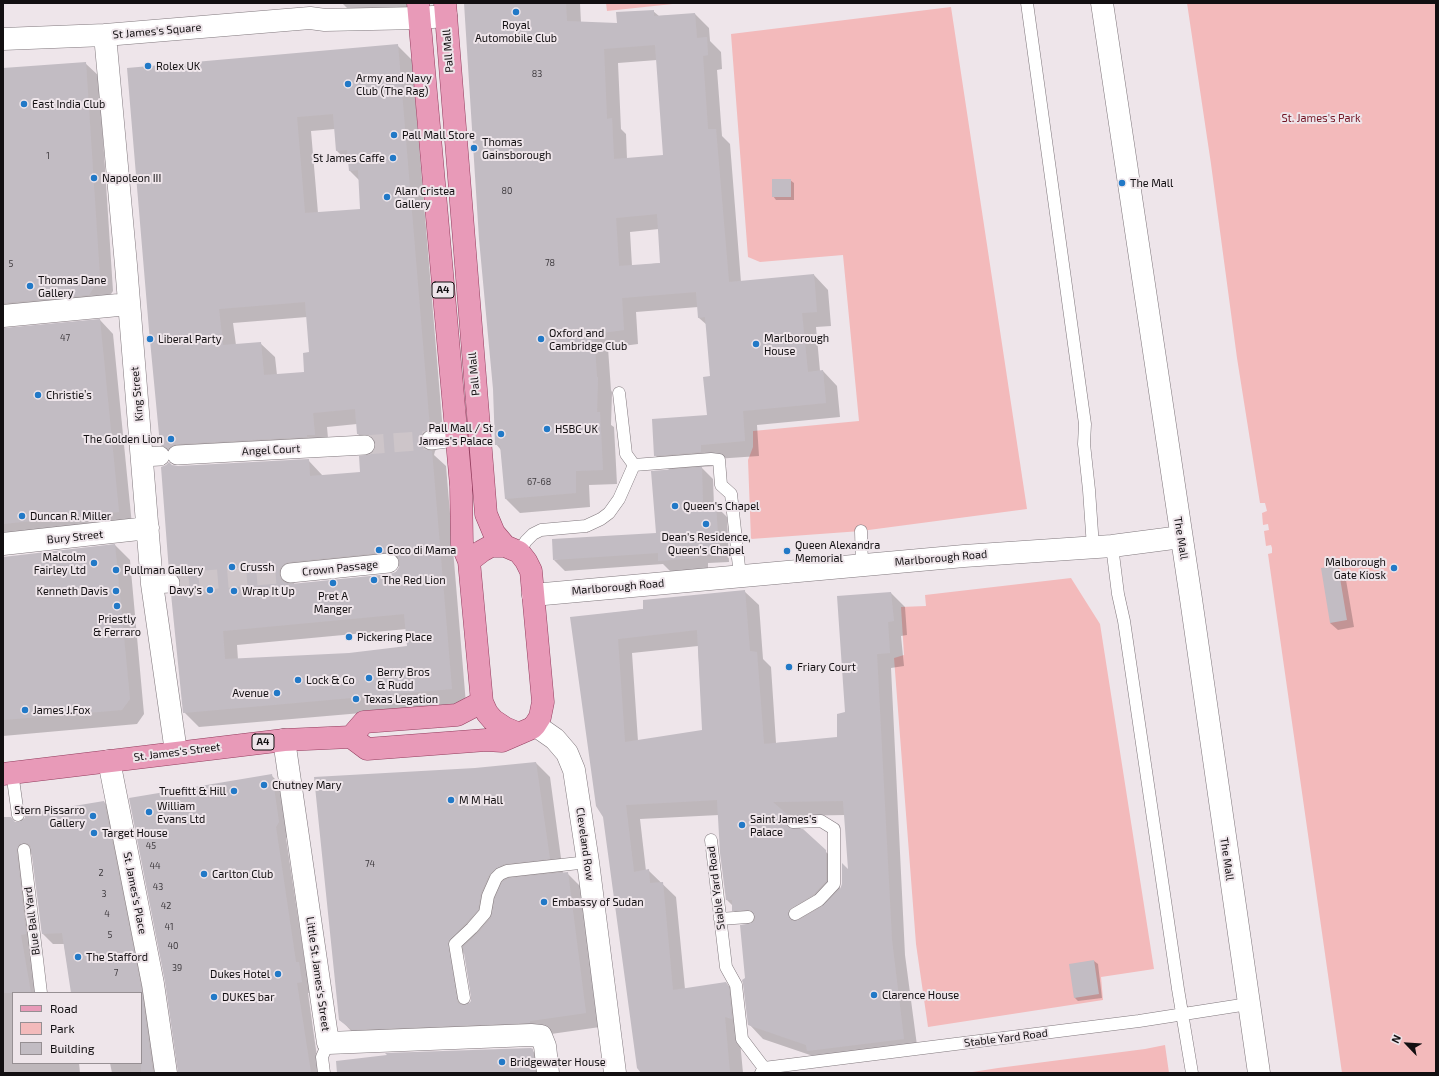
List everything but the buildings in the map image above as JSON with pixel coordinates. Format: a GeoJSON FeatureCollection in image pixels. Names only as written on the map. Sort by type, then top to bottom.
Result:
{"type":"FeatureCollection","features":[{"type":"Feature","properties":{"kind":"main road","name":"Pall Mall"},"geometry":{"type":"LineString","coordinates":[[445,9],[486,514],[494,533],[526,561],[531,571],[543,702],[540,717],[526,729]]}},
{"type":"Feature","properties":{"kind":"main road","name":"A4"},"geometry":{"type":"LineString","coordinates":[[419,11],[455,437],[461,486],[462,544],[469,561],[482,702]]}},
{"type":"Feature","properties":{"kind":"main road"},"geometry":{"type":"LineString","coordinates":[[469,561],[491,546],[512,549]]}},
{"type":"Feature","properties":{"kind":"main road"},"geometry":{"type":"LineString","coordinates":[[482,702],[487,713],[493,720],[505,728],[526,729],[502,741],[486,740],[367,749],[351,737],[364,722],[457,715],[482,702]]}},
{"type":"Feature","properties":{"kind":"main road","name":"St. James's Street"},"geometry":{"type":"LineString","coordinates":[[8,773],[284,740],[351,737]]}},
{"type":"Feature","properties":{"kind":"street","name":"The Mall"},"geometry":{"type":"LineString","coordinates":[[1102,3],[1259,1073]]}},
{"type":"Feature","properties":{"kind":"street","name":"St James's Square"},"geometry":{"type":"LineString","coordinates":[[3,39],[105,35],[309,11],[325,20],[445,9]]}},
{"type":"Feature","properties":{"kind":"street","name":"King Street"},"geometry":{"type":"LineString","coordinates":[[105,35],[129,304],[160,456],[148,528],[161,583],[176,752]]}},
{"type":"Feature","properties":{"kind":"street"},"geometry":{"type":"LineString","coordinates":[[3,316],[129,304]]}},
{"type":"Feature","properties":{"kind":"street"},"geometry":{"type":"LineString","coordinates":[[431,440],[455,437]]}},
{"type":"Feature","properties":{"kind":"street","name":"Angel Court"},"geometry":{"type":"LineString","coordinates":[[160,456],[365,445]]}},
{"type":"Feature","properties":{"kind":"street","name":"Bury Street"},"geometry":{"type":"LineString","coordinates":[[3,544],[148,528]]}},
{"type":"Feature","properties":{"kind":"street","name":"Marlborough Road"},"geometry":{"type":"LineString","coordinates":[[533,595],[964,556],[1103,546],[1181,536]]}},
{"type":"Feature","properties":{"kind":"street","name":"Crown Passage"},"geometry":{"type":"LineString","coordinates":[[290,573],[389,563]]}},
{"type":"Feature","properties":{"kind":"street","name":"Cleveland Row"},"geometry":{"type":"LineString","coordinates":[[526,729],[555,739],[567,752],[574,770],[588,862],[615,1073]]}},
{"type":"Feature","properties":{"kind":"street","name":"Little St. James's Street"},"geometry":{"type":"LineString","coordinates":[[284,740],[328,1043],[531,1034],[541,1036],[545,1046],[548,1073]]}},
{"type":"Feature","properties":{"kind":"street","name":"St. James's Place"},"geometry":{"type":"LineString","coordinates":[[109,761],[153,984],[166,1073]]}},
{"type":"Feature","properties":{"kind":"lane"},"geometry":{"type":"LineString","coordinates":[[1027,3],[1085,424],[1084,444],[1089,490],[1124,621],[1192,1073]]}},
{"type":"Feature","properties":{"kind":"lane"},"geometry":{"type":"LineString","coordinates":[[620,393],[626,454],[634,465]]}},
{"type":"Feature","properties":{"kind":"lane"},"geometry":{"type":"LineString","coordinates":[[634,465],[711,459],[719,460],[721,485],[731,494],[740,576]]}},
{"type":"Feature","properties":{"kind":"lane"},"geometry":{"type":"LineString","coordinates":[[512,549],[541,530],[586,526],[601,519],[609,513],[618,499],[634,465]]}},
{"type":"Feature","properties":{"kind":"lane"},"geometry":{"type":"LineString","coordinates":[[861,530],[862,565]]}},
{"type":"Feature","properties":{"kind":"lane"},"geometry":{"type":"LineString","coordinates":[[8,773],[18,815]]}},
{"type":"Feature","properties":{"kind":"lane"},"geometry":{"type":"LineString","coordinates":[[793,822],[821,821],[834,829],[834,884],[818,900],[795,914]]}},
{"type":"Feature","properties":{"kind":"lane","name":"Stable Yard Road"},"geometry":{"type":"LineString","coordinates":[[711,840],[726,966],[736,986],[742,1039],[762,1071],[1248,1004]]}},
{"type":"Feature","properties":{"kind":"lane","name":"Blue Ball Yard"},"geometry":{"type":"LineString","coordinates":[[24,850],[41,992]]}},
{"type":"Feature","properties":{"kind":"lane"},"geometry":{"type":"LineString","coordinates":[[464,998],[456,944],[485,913],[488,896],[496,878],[500,874],[507,872],[588,862]]}},
{"type":"Feature","properties":{"kind":"lane"},"geometry":{"type":"LineString","coordinates":[[720,919],[748,917]]}},
{"type":"Feature","properties":{"kind":"lane"},"geometry":{"type":"LineString","coordinates":[[324,1073],[322,1057],[328,1043]]}},
{"type":"Feature","properties":{"kind":"green space"},"geometry":{"type":"Polygon","coordinates":[[[606,3],[682,3],[607,11],[606,3]]]}},
{"type":"Feature","properties":{"kind":"green space","name":"St. James's Park"},"geometry":{"type":"Polygon","coordinates":[[[1187,3],[1436,3],[1436,1073],[1342,1073],[1268,554],[1272,553],[1272,548],[1271,545],[1266,546],[1264,531],[1269,530],[1268,524],[1263,525],[1262,513],[1267,511],[1265,503],[1260,503],[1237,358],[1211,164],[1187,3]]]}},
{"type":"Feature","properties":{"kind":"green space"},"geometry":{"type":"Polygon","coordinates":[[[951,7],[1027,509],[861,531],[751,539],[748,460],[753,447],[753,431],[859,421],[843,255],[760,262],[748,257],[731,34],[951,7]]]}},
{"type":"Feature","properties":{"kind":"green space"},"geometry":{"type":"Polygon","coordinates":[[[1071,578],[1100,624],[1154,969],[1101,977],[1103,1000],[928,1027],[916,944],[894,658],[904,655],[901,607],[926,606],[925,595],[1071,578]]]}},
{"type":"Feature","properties":{"kind":"green space"},"geometry":{"type":"Polygon","coordinates":[[[1165,1045],[1169,1073],[966,1073],[1145,1049],[1165,1045]]]}},
{"type":"Feature","properties":{"kind":"tunnel"},"geometry":{"type":"LineString","coordinates":[[365,445],[431,440]]}},
{"type":"Feature","properties":{"kind":"tunnel"},"geometry":{"type":"LineString","coordinates":[[170,583],[290,573]]}},
{"type":"Feature","properties":{"kind":"place","name":"Royal Automobile Club"},"geometry":{"type":"Point","coordinates":[516,12]}},
{"type":"Feature","properties":{"kind":"place","name":"Rolex UK"},"geometry":{"type":"Point","coordinates":[148,66]}},
{"type":"Feature","properties":{"kind":"place","name":"Army and Navy Club (The Rag)"},"geometry":{"type":"Point","coordinates":[348,84]}},
{"type":"Feature","properties":{"kind":"place","name":"East India Club"},"geometry":{"type":"Point","coordinates":[24,104]}},
{"type":"Feature","properties":{"kind":"place","name":"Pall Mall Store"},"geometry":{"type":"Point","coordinates":[394,135]}},
{"type":"Feature","properties":{"kind":"place","name":"Thomas Gainsborough"},"geometry":{"type":"Point","coordinates":[474,148]}},
{"type":"Feature","properties":{"kind":"place","name":"St James Caffe"},"geometry":{"type":"Point","coordinates":[393,158]}},
{"type":"Feature","properties":{"kind":"place","name":"Napoleon III"},"geometry":{"type":"Point","coordinates":[94,178]}},
{"type":"Feature","properties":{"kind":"place","name":"The Mall"},"geometry":{"type":"Point","coordinates":[1122,183]}},
{"type":"Feature","properties":{"kind":"place","name":"Alan Cristea Gallery"},"geometry":{"type":"Point","coordinates":[387,197]}},
{"type":"Feature","properties":{"kind":"place","name":"Thomas Dane Gallery"},"geometry":{"type":"Point","coordinates":[30,286]}},
{"type":"Feature","properties":{"kind":"place","name":"Liberal Party"},"geometry":{"type":"Point","coordinates":[150,339]}},
{"type":"Feature","properties":{"kind":"place","name":"Oxford and Cambridge Club"},"geometry":{"type":"Point","coordinates":[541,339]}},
{"type":"Feature","properties":{"kind":"place","name":"Marlborough House"},"geometry":{"type":"Point","coordinates":[756,344]}},
{"type":"Feature","properties":{"kind":"place","name":"Christie’s"},"geometry":{"type":"Point","coordinates":[38,395]}},
{"type":"Feature","properties":{"kind":"place","name":"HSBC UK"},"geometry":{"type":"Point","coordinates":[547,429]}},
{"type":"Feature","properties":{"kind":"place","name":"Pall Mall / St James's Palace"},"geometry":{"type":"Point","coordinates":[501,434]}},
{"type":"Feature","properties":{"kind":"place","name":"The Golden Lion"},"geometry":{"type":"Point","coordinates":[171,439]}},
{"type":"Feature","properties":{"kind":"place","name":"Queen's Chapel"},"geometry":{"type":"Point","coordinates":[675,506]}},
{"type":"Feature","properties":{"kind":"place","name":"Duncan R. Miller"},"geometry":{"type":"Point","coordinates":[22,516]}},
{"type":"Feature","properties":{"kind":"place","name":"Dean's Residence, Queen's Chapel"},"geometry":{"type":"Point","coordinates":[706,524]}},
{"type":"Feature","properties":{"kind":"place","name":"Coco di Mama"},"geometry":{"type":"Point","coordinates":[379,550]}},
{"type":"Feature","properties":{"kind":"place","name":"Queen Alexandra Memorial"},"geometry":{"type":"Point","coordinates":[787,551]}},
{"type":"Feature","properties":{"kind":"place","name":"Malcolm Fairley Ltd"},"geometry":{"type":"Point","coordinates":[94,563]}},
{"type":"Feature","properties":{"kind":"place","name":"Crussh"},"geometry":{"type":"Point","coordinates":[232,567]}},
{"type":"Feature","properties":{"kind":"place","name":"Malborough Gate Kiosk"},"geometry":{"type":"Point","coordinates":[1394,568]}},
{"type":"Feature","properties":{"kind":"place","name":"Pullman Gallery"},"geometry":{"type":"Point","coordinates":[116,570]}},
{"type":"Feature","properties":{"kind":"place","name":"The Red Lion"},"geometry":{"type":"Point","coordinates":[374,580]}},
{"type":"Feature","properties":{"kind":"place","name":"Pret A Manger"},"geometry":{"type":"Point","coordinates":[333,583]}},
{"type":"Feature","properties":{"kind":"place","name":"Davy's"},"geometry":{"type":"Point","coordinates":[210,590]}},
{"type":"Feature","properties":{"kind":"place","name":"Kenneth Davis"},"geometry":{"type":"Point","coordinates":[116,591]}},
{"type":"Feature","properties":{"kind":"place","name":"Wrap It Up"},"geometry":{"type":"Point","coordinates":[234,591]}},
{"type":"Feature","properties":{"kind":"place","name":"Priestly & Ferraro"},"geometry":{"type":"Point","coordinates":[117,606]}},
{"type":"Feature","properties":{"kind":"place","name":"Pickering Place"},"geometry":{"type":"Point","coordinates":[349,637]}},
{"type":"Feature","properties":{"kind":"place","name":"Friary Court"},"geometry":{"type":"Point","coordinates":[789,667]}},
{"type":"Feature","properties":{"kind":"place","name":"Berry Bros & Rudd"},"geometry":{"type":"Point","coordinates":[369,678]}},
{"type":"Feature","properties":{"kind":"place","name":"Lock & Co"},"geometry":{"type":"Point","coordinates":[298,680]}},
{"type":"Feature","properties":{"kind":"place","name":"Avenue"},"geometry":{"type":"Point","coordinates":[277,693]}},
{"type":"Feature","properties":{"kind":"place","name":"Texas Legation"},"geometry":{"type":"Point","coordinates":[356,699]}},
{"type":"Feature","properties":{"kind":"place","name":"James J.Fox"},"geometry":{"type":"Point","coordinates":[25,710]}},
{"type":"Feature","properties":{"kind":"place","name":"Chutney Mary"},"geometry":{"type":"Point","coordinates":[264,785]}},
{"type":"Feature","properties":{"kind":"place","name":"Truefitt & Hill"},"geometry":{"type":"Point","coordinates":[234,791]}},
{"type":"Feature","properties":{"kind":"place","name":"M M Hall"},"geometry":{"type":"Point","coordinates":[451,800]}},
{"type":"Feature","properties":{"kind":"place","name":"William Evans Ltd"},"geometry":{"type":"Point","coordinates":[149,812]}},
{"type":"Feature","properties":{"kind":"place","name":"Stern Pissarro Gallery"},"geometry":{"type":"Point","coordinates":[93,816]}},
{"type":"Feature","properties":{"kind":"place","name":"Saint James's Palace"},"geometry":{"type":"Point","coordinates":[742,825]}},
{"type":"Feature","properties":{"kind":"place","name":"Target House"},"geometry":{"type":"Point","coordinates":[94,833]}},
{"type":"Feature","properties":{"kind":"place","name":"Carlton Club"},"geometry":{"type":"Point","coordinates":[204,874]}},
{"type":"Feature","properties":{"kind":"place","name":"Embassy of Sudan"},"geometry":{"type":"Point","coordinates":[544,902]}},
{"type":"Feature","properties":{"kind":"place","name":"The Stafford"},"geometry":{"type":"Point","coordinates":[78,957]}},
{"type":"Feature","properties":{"kind":"place","name":"Dukes Hotel"},"geometry":{"type":"Point","coordinates":[278,974]}},
{"type":"Feature","properties":{"kind":"place","name":"Clarence House"},"geometry":{"type":"Point","coordinates":[874,995]}},
{"type":"Feature","properties":{"kind":"place","name":"DUKES bar"},"geometry":{"type":"Point","coordinates":[214,997]}},
{"type":"Feature","properties":{"kind":"place","name":"Bridgewater House"},"geometry":{"type":"Point","coordinates":[502,1062]}}]}
